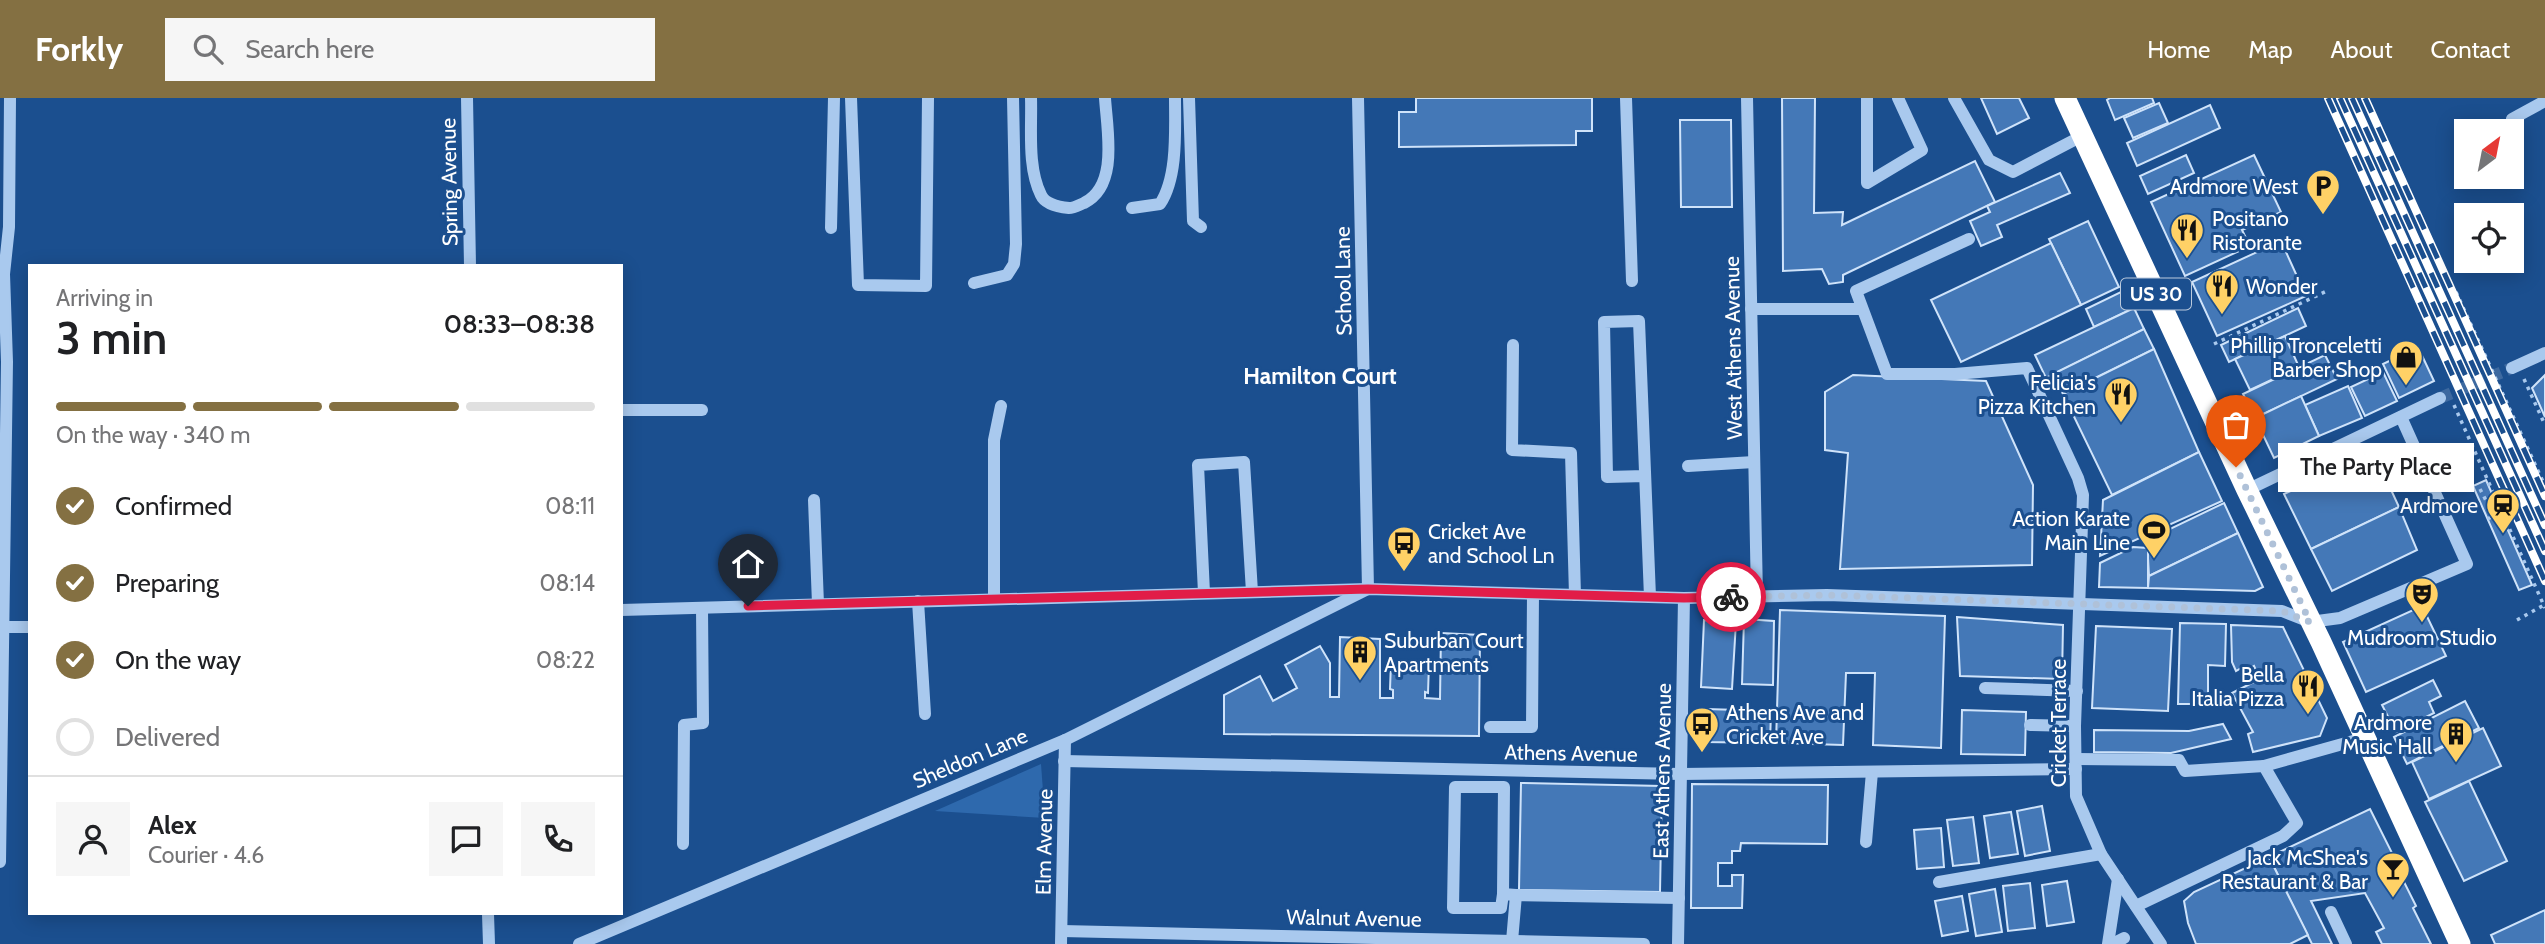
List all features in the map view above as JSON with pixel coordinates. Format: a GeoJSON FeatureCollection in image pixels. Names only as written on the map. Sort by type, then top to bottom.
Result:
{"type":"FeatureCollection","features":[{"type":"Feature","properties":{"kind":"highway","name":"US 30"},"geometry":{"type":"LineString","coordinates":[[2064,98],[2247,491],[2321,642],[2460,944]]}},
{"type":"Feature","properties":{"kind":"street"},"geometry":{"type":"LineString","coordinates":[[0,862],[4,274],[9,227],[10,98]]}},
{"type":"Feature","properties":{"kind":"street","name":"Spring Avenue"},"geometry":{"type":"LineString","coordinates":[[467,98],[470,264]]}},
{"type":"Feature","properties":{"kind":"street"},"geometry":{"type":"LineString","coordinates":[[831,228],[834,98]]}},
{"type":"Feature","properties":{"kind":"street"},"geometry":{"type":"LineString","coordinates":[[851,98],[858,285],[926,286],[928,98]]}},
{"type":"Feature","properties":{"kind":"street"},"geometry":{"type":"LineString","coordinates":[[974,283],[1007,275],[1014,264],[1016,244],[1013,98]]}},
{"type":"Feature","properties":{"kind":"street"},"geometry":{"type":"LineString","coordinates":[[1031,98],[1034,165],[1042,199],[1051,204],[1072,208],[1093,198],[1101,188],[1106,170],[1105,98]]}},
{"type":"Feature","properties":{"kind":"street"},"geometry":{"type":"LineString","coordinates":[[1132,208],[1160,204],[1168,192],[1175,98]]}},
{"type":"Feature","properties":{"kind":"street"},"geometry":{"type":"LineString","coordinates":[[1189,98],[1193,221],[1201,227]]}},
{"type":"Feature","properties":{"kind":"street","name":"School Lane"},"geometry":{"type":"LineString","coordinates":[[1358,98],[1368,589]]}},
{"type":"Feature","properties":{"kind":"street"},"geometry":{"type":"LineString","coordinates":[[1626,98],[1632,281]]}},
{"type":"Feature","properties":{"kind":"street","name":"West Athens Avenue"},"geometry":{"type":"LineString","coordinates":[[1747,98],[1757,597]]}},
{"type":"Feature","properties":{"kind":"street"},"geometry":{"type":"LineString","coordinates":[[1867,98],[1867,183],[1922,150],[1898,98]]}},
{"type":"Feature","properties":{"kind":"street"},"geometry":{"type":"LineString","coordinates":[[1954,98],[1989,160],[2013,172],[2082,136]]}},
{"type":"Feature","properties":{"kind":"street"},"geometry":{"type":"LineString","coordinates":[[2512,118],[2545,101]]}},
{"type":"Feature","properties":{"kind":"street"},"geometry":{"type":"LineString","coordinates":[[1751,309],[1861,309],[1856,291],[1969,239]]}},
{"type":"Feature","properties":{"kind":"street","name":"Cricket Terrace"},"geometry":{"type":"LineString","coordinates":[[1861,309],[1887,374],[1955,374],[2027,368],[2078,478],[2083,495],[2075,726],[2076,796],[2101,854],[2161,944]]}},
{"type":"Feature","properties":{"kind":"street"},"geometry":{"type":"LineString","coordinates":[[1645,476],[1607,477],[1604,322],[1639,321],[1650,597]]}},
{"type":"Feature","properties":{"kind":"street"},"geometry":{"type":"LineString","coordinates":[[1513,345],[1511,450],[1571,453],[1576,595]]}},
{"type":"Feature","properties":{"kind":"street"},"geometry":{"type":"LineString","coordinates":[[2514,367],[2545,353]]}},
{"type":"Feature","properties":{"kind":"street"},"geometry":{"type":"LineString","coordinates":[[2247,491],[2445,397]]}},
{"type":"Feature","properties":{"kind":"street"},"geometry":{"type":"LineString","coordinates":[[994,599],[994,440],[1001,406]]}},
{"type":"Feature","properties":{"kind":"street"},"geometry":{"type":"LineString","coordinates":[[623,410],[702,410]]}},
{"type":"Feature","properties":{"kind":"street"},"geometry":{"type":"LineString","coordinates":[[623,610],[1368,589],[1684,598],[1827,595],[2078,606],[2282,611],[2310,622],[2340,618],[2467,564],[2400,417]]}},
{"type":"Feature","properties":{"kind":"street"},"geometry":{"type":"LineString","coordinates":[[1204,593],[1198,465],[1244,462],[1252,592]]}},
{"type":"Feature","properties":{"kind":"street"},"geometry":{"type":"LineString","coordinates":[[1688,466],[1755,463]]}},
{"type":"Feature","properties":{"kind":"street"},"geometry":{"type":"LineString","coordinates":[[814,500],[818,604]]}},
{"type":"Feature","properties":{"kind":"street","name":"Sheldon Lane"},"geometry":{"type":"LineString","coordinates":[[579,944],[1065,740],[1368,589]]}},
{"type":"Feature","properties":{"kind":"street"},"geometry":{"type":"LineString","coordinates":[[1490,727],[1532,727],[1534,594]]}},
{"type":"Feature","properties":{"kind":"street","name":"East Athens Avenue"},"geometry":{"type":"LineString","coordinates":[[1678,944],[1684,598]]}},
{"type":"Feature","properties":{"kind":"street"},"geometry":{"type":"LineString","coordinates":[[918,601],[925,715]]}},
{"type":"Feature","properties":{"kind":"street"},"geometry":{"type":"LineString","coordinates":[[682,844],[684,724],[703,723],[702,608]]}},
{"type":"Feature","properties":{"kind":"street"},"geometry":{"type":"LineString","coordinates":[[1,627],[28,626]]}},
{"type":"Feature","properties":{"kind":"street"},"geometry":{"type":"LineString","coordinates":[[1985,688],[2077,691]]}},
{"type":"Feature","properties":{"kind":"street"},"geometry":{"type":"LineString","coordinates":[[2030,725],[2075,726]]}},
{"type":"Feature","properties":{"kind":"street"},"geometry":{"type":"LineString","coordinates":[[2136,906],[2283,836],[2297,823],[2264,766],[2364,738]]}},
{"type":"Feature","properties":{"kind":"street","name":"Elm Avenue"},"geometry":{"type":"LineString","coordinates":[[1062,937],[1065,740]]}},
{"type":"Feature","properties":{"kind":"street","name":"Athens Avenue"},"geometry":{"type":"LineString","coordinates":[[1064,761],[1681,774],[1872,772],[2179,760],[2185,771],[2264,766]]}},
{"type":"Feature","properties":{"kind":"street"},"geometry":{"type":"LineString","coordinates":[[1866,842],[1872,772]]}},
{"type":"Feature","properties":{"kind":"street"},"geometry":{"type":"LineString","coordinates":[[1509,895],[1501,908],[1452,908],[1455,787],[1504,787],[1513,941]]}},
{"type":"Feature","properties":{"kind":"street"},"geometry":{"type":"LineString","coordinates":[[1938,882],[2101,854]]}},
{"type":"Feature","properties":{"kind":"street"},"geometry":{"type":"LineString","coordinates":[[2110,944],[2118,879]]}},
{"type":"Feature","properties":{"kind":"street"},"geometry":{"type":"LineString","coordinates":[[1509,895],[1679,898]]}},
{"type":"Feature","properties":{"kind":"street"},"geometry":{"type":"LineString","coordinates":[[2331,912],[2346,944]]}},
{"type":"Feature","properties":{"kind":"street"},"geometry":{"type":"LineString","coordinates":[[488,915],[489,944]]}},
{"type":"Feature","properties":{"kind":"street","name":"Walnut Avenue"},"geometry":{"type":"LineString","coordinates":[[1062,937],[1644,944]]}},
{"type":"Feature","properties":{"kind":"street"},"geometry":{"type":"LineString","coordinates":[[2110,944],[2124,937]]}},
{"type":"Feature","properties":{"kind":"path"},"geometry":{"type":"LineString","coordinates":[[2214,344],[2329,290]]}},
{"type":"Feature","properties":{"kind":"path"},"geometry":{"type":"LineString","coordinates":[[2456,292],[2545,486]]}},
{"type":"Feature","properties":{"kind":"path"},"geometry":{"type":"LineString","coordinates":[[2514,367],[2545,425]]}},
{"type":"Feature","properties":{"kind":"path"},"geometry":{"type":"LineString","coordinates":[[2445,397],[2544,607],[2517,620]]}},
{"type":"Feature","properties":{"kind":"path"},"geometry":{"type":"LineString","coordinates":[[2480,489],[2494,516],[2487,519]]}},
{"type":"Feature","properties":{"kind":"shaded area"},"geometry":{"type":"Polygon","coordinates":[[[1041,764],[1045,818],[935,811],[1041,764]]]}},
{"type":"Feature","properties":{"kind":"building"},"geometry":{"type":"Polygon","coordinates":[[[1416,98],[1592,98],[1592,131],[1576,131],[1576,145],[1399,147],[1399,112],[1416,112],[1416,98]]]}},
{"type":"Feature","properties":{"kind":"building"},"geometry":{"type":"Polygon","coordinates":[[[1782,98],[1815,98],[1814,213],[1843,212],[1842,225],[1975,161],[1995,202],[1843,275],[1843,282],[1829,284],[1822,269],[1783,271],[1782,98]]]}},
{"type":"Feature","properties":{"kind":"building"},"geometry":{"type":"Polygon","coordinates":[[[1981,98],[2019,98],[2029,118],[1997,134],[1981,98]]]}},
{"type":"Feature","properties":{"kind":"building"},"geometry":{"type":"Polygon","coordinates":[[[2152,98],[2154,103],[2115,120],[2107,100],[2152,98]]]}},
{"type":"Feature","properties":{"kind":"building"},"geometry":{"type":"Polygon","coordinates":[[[2159,103],[2168,123],[2133,138],[2124,118],[2159,103]]]}},
{"type":"Feature","properties":{"kind":"building"},"geometry":{"type":"Polygon","coordinates":[[[2210,105],[2220,128],[2137,166],[2127,143],[2210,105]]]}},
{"type":"Feature","properties":{"kind":"building"},"geometry":{"type":"Polygon","coordinates":[[[1680,120],[1731,120],[1732,207],[1681,207],[1680,120]]]}},
{"type":"Feature","properties":{"kind":"building"},"geometry":{"type":"Polygon","coordinates":[[[2186,155],[2194,173],[2148,194],[2140,176],[2186,155]]]}},
{"type":"Feature","properties":{"kind":"building"},"geometry":{"type":"Polygon","coordinates":[[[2254,155],[2281,212],[2242,230],[2250,246],[2185,276],[2151,202],[2254,155]]]}},
{"type":"Feature","properties":{"kind":"building"},"geometry":{"type":"Polygon","coordinates":[[[2060,173],[2070,193],[1997,225],[2002,237],[1981,246],[1970,221],[1990,212],[1987,206],[2060,173]]]}},
{"type":"Feature","properties":{"kind":"building"},"geometry":{"type":"Polygon","coordinates":[[[2088,221],[2119,287],[2081,305],[2049,239],[2088,221]]]}},
{"type":"Feature","properties":{"kind":"building"},"geometry":{"type":"Polygon","coordinates":[[[2281,241],[2306,296],[2217,336],[2192,282],[2281,241]]]}},
{"type":"Feature","properties":{"kind":"building"},"geometry":{"type":"Polygon","coordinates":[[[2051,243],[2081,305],[1961,362],[1931,300],[2051,243]]]}},
{"type":"Feature","properties":{"kind":"building"},"geometry":{"type":"Polygon","coordinates":[[[2125,290],[2134,308],[2094,327],[2086,309],[2125,290]]]}},
{"type":"Feature","properties":{"kind":"building"},"geometry":{"type":"Polygon","coordinates":[[[2134,308],[2144,329],[2046,378],[2035,355],[2134,308]]]}},
{"type":"Feature","properties":{"kind":"building"},"geometry":{"type":"Polygon","coordinates":[[[2298,308],[2306,326],[2229,362],[2221,345],[2298,308]]]}},
{"type":"Feature","properties":{"kind":"building"},"geometry":{"type":"Polygon","coordinates":[[[2144,329],[2154,349],[2063,394],[2053,374],[2144,329]]]}},
{"type":"Feature","properties":{"kind":"building"},"geometry":{"type":"Polygon","coordinates":[[[2285,336],[2299,367],[2250,390],[2235,359],[2285,336]]]}},
{"type":"Feature","properties":{"kind":"building"},"geometry":{"type":"Polygon","coordinates":[[[2418,347],[2434,381],[2399,398],[2383,364],[2418,347]]]}},
{"type":"Feature","properties":{"kind":"building"},"geometry":{"type":"Polygon","coordinates":[[[2154,349],[2199,452],[2112,495],[2063,394],[2154,349]]]}},
{"type":"Feature","properties":{"kind":"building"},"geometry":{"type":"Polygon","coordinates":[[[2325,355],[2337,379],[2255,418],[2243,394],[2325,355]]]}},
{"type":"Feature","properties":{"kind":"building"},"geometry":{"type":"Polygon","coordinates":[[[2383,372],[2397,401],[2365,416],[2351,387],[2383,372]]]}},
{"type":"Feature","properties":{"kind":"building"},"geometry":{"type":"Polygon","coordinates":[[[1853,375],[1986,381],[2033,485],[2032,565],[1840,569],[1848,453],[1825,450],[1825,392],[1853,375]]]}},
{"type":"Feature","properties":{"kind":"building"},"geometry":{"type":"Polygon","coordinates":[[[2545,375],[2545,417],[2532,388],[2545,375]]]}},
{"type":"Feature","properties":{"kind":"building"},"geometry":{"type":"Polygon","coordinates":[[[2348,386],[2362,418],[2319,436],[2305,405],[2348,386]]]}},
{"type":"Feature","properties":{"kind":"building"},"geometry":{"type":"Polygon","coordinates":[[[2301,396],[2319,436],[2274,458],[2255,418],[2301,396]]]}},
{"type":"Feature","properties":{"kind":"building"},"geometry":{"type":"Polygon","coordinates":[[[2199,452],[2222,501],[2100,556],[2103,500],[2199,452]]]}},
{"type":"Feature","properties":{"kind":"building"},"geometry":{"type":"Polygon","coordinates":[[[2374,453],[2399,507],[2311,549],[2284,494],[2374,453]]]}},
{"type":"Feature","properties":{"kind":"building","name":"Ardmore"},"geometry":{"type":"Polygon","coordinates":[[[2486,480],[2532,585],[2519,590],[2473,486],[2486,480]]]}},
{"type":"Feature","properties":{"kind":"building"},"geometry":{"type":"Polygon","coordinates":[[[2224,503],[2238,533],[2149,576],[2147,540],[2224,503]]]}},
{"type":"Feature","properties":{"kind":"building"},"geometry":{"type":"Polygon","coordinates":[[[2399,507],[2417,550],[2332,591],[2311,549],[2399,507]]]}},
{"type":"Feature","properties":{"kind":"building"},"geometry":{"type":"Polygon","coordinates":[[[2238,533],[2263,587],[2255,591],[2148,588],[2149,576],[2238,533]]]}},
{"type":"Feature","properties":{"kind":"building"},"geometry":{"type":"Polygon","coordinates":[[[2133,547],[2148,548],[2148,588],[2099,587],[2100,563],[2133,547]]]}},
{"type":"Feature","properties":{"kind":"building"},"geometry":{"type":"Polygon","coordinates":[[[2422,606],[2446,656],[2366,692],[2343,642],[2422,606]]]}},
{"type":"Feature","properties":{"kind":"building"},"geometry":{"type":"Polygon","coordinates":[[[1780,610],[1945,616],[1941,748],[1873,745],[1875,673],[1846,673],[1843,745],[1776,743],[1780,610]]]}},
{"type":"Feature","properties":{"kind":"building"},"geometry":{"type":"Polygon","coordinates":[[[1957,617],[2063,625],[2062,679],[1960,676],[1957,617]]]}},
{"type":"Feature","properties":{"kind":"building"},"geometry":{"type":"Polygon","coordinates":[[[1744,619],[1774,621],[1773,685],[1742,684],[1744,619]]]}},
{"type":"Feature","properties":{"kind":"building"},"geometry":{"type":"Polygon","coordinates":[[[1704,620],[1736,622],[1732,689],[1701,687],[1704,620]]]}},
{"type":"Feature","properties":{"kind":"building"},"geometry":{"type":"Polygon","coordinates":[[[2180,623],[2226,624],[2225,666],[2208,665],[2208,704],[2178,704],[2180,623]]]}},
{"type":"Feature","properties":{"kind":"building"},"geometry":{"type":"Polygon","coordinates":[[[2231,625],[2283,627],[2327,718],[2320,736],[2253,752],[2248,734],[2253,732],[2232,693],[2260,679],[2254,666],[2245,671],[2243,667],[2236,671],[2232,662],[2231,625]]]}},
{"type":"Feature","properties":{"kind":"building"},"geometry":{"type":"Polygon","coordinates":[[[2096,626],[2172,629],[2168,711],[2092,708],[2096,626]]]}},
{"type":"Feature","properties":{"kind":"building","name":"Suburban Court Apartments"},"geometry":{"type":"Polygon","coordinates":[[[1441,633],[1480,635],[1479,736],[1224,734],[1224,695],[1260,676],[1273,701],[1297,688],[1285,665],[1320,646],[1330,663],[1330,697],[1339,697],[1340,637],[1380,639],[1380,698],[1393,698],[1393,690],[1390,689],[1391,662],[1429,663],[1428,693],[1425,692],[1425,698],[1440,699],[1441,633]]]}},
{"type":"Feature","properties":{"kind":"building"},"geometry":{"type":"Polygon","coordinates":[[[2433,680],[2441,696],[2429,702],[2434,713],[2396,732],[2382,705],[2433,680]]]}},
{"type":"Feature","properties":{"kind":"building"},"geometry":{"type":"Polygon","coordinates":[[[2465,701],[2479,728],[2407,764],[2394,737],[2465,701]]]}},
{"type":"Feature","properties":{"kind":"building"},"geometry":{"type":"Polygon","coordinates":[[[1706,709],[1771,711],[1770,743],[1705,742],[1706,709]]]}},
{"type":"Feature","properties":{"kind":"building"},"geometry":{"type":"Polygon","coordinates":[[[1962,710],[2026,712],[2025,755],[1961,754],[1962,710]]]}},
{"type":"Feature","properties":{"kind":"building"},"geometry":{"type":"Polygon","coordinates":[[[2223,724],[2231,739],[2171,753],[2094,752],[2094,730],[2189,731],[2223,724]]]}},
{"type":"Feature","properties":{"kind":"building","name":"Ardmore Music Hall"},"geometry":{"type":"Polygon","coordinates":[[[2483,728],[2501,766],[2429,799],[2412,762],[2483,728]]]}},
{"type":"Feature","properties":{"kind":"building"},"geometry":{"type":"Polygon","coordinates":[[[2469,781],[2507,861],[2464,881],[2425,802],[2469,781]]]}},
{"type":"Feature","properties":{"kind":"building"},"geometry":{"type":"Polygon","coordinates":[[[1521,783],[1662,786],[1660,892],[1519,890],[1521,783]]]}},
{"type":"Feature","properties":{"kind":"building"},"geometry":{"type":"Polygon","coordinates":[[[1692,784],[1828,785],[1827,844],[1741,843],[1740,851],[1732,851],[1732,863],[1718,863],[1718,886],[1732,886],[1732,875],[1743,875],[1742,908],[1691,908],[1692,784]]]}},
{"type":"Feature","properties":{"kind":"building"},"geometry":{"type":"Polygon","coordinates":[[[2042,806],[2050,851],[2025,856],[2017,811],[2042,806]]]}},
{"type":"Feature","properties":{"kind":"building"},"geometry":{"type":"Polygon","coordinates":[[[2370,809],[2398,865],[2416,906],[2413,908],[2431,944],[2382,944],[2376,932],[2384,928],[2365,893],[2311,901],[2332,944],[2312,944],[2269,857],[2370,809]]]}},
{"type":"Feature","properties":{"kind":"building"},"geometry":{"type":"Polygon","coordinates":[[[2011,812],[2018,854],[1990,858],[1984,816],[2011,812]]]}},
{"type":"Feature","properties":{"kind":"building"},"geometry":{"type":"Polygon","coordinates":[[[1973,817],[1979,863],[1953,866],[1947,820],[1973,817]]]}},
{"type":"Feature","properties":{"kind":"building"},"geometry":{"type":"Polygon","coordinates":[[[1941,828],[1944,867],[1917,869],[1914,830],[1941,828]]]}},
{"type":"Feature","properties":{"kind":"building"},"geometry":{"type":"Polygon","coordinates":[[[2269,857],[2308,935],[2290,944],[2196,944],[2184,901],[2194,892],[2269,857]]]}},
{"type":"Feature","properties":{"kind":"building"},"geometry":{"type":"Polygon","coordinates":[[[2067,881],[2074,922],[2047,926],[2042,885],[2067,881]]]}},
{"type":"Feature","properties":{"kind":"building"},"geometry":{"type":"Polygon","coordinates":[[[2030,883],[2035,928],[2008,931],[2003,886],[2030,883]]]}},
{"type":"Feature","properties":{"kind":"building"},"geometry":{"type":"Polygon","coordinates":[[[1995,889],[2002,932],[1976,936],[1969,894],[1995,889]]]}},
{"type":"Feature","properties":{"kind":"building"},"geometry":{"type":"Polygon","coordinates":[[[1962,896],[1968,931],[1942,936],[1935,901],[1962,896]]]}},
{"type":"Feature","properties":{"kind":"building"},"geometry":{"type":"Polygon","coordinates":[[[2545,910],[2545,944],[2495,944],[2491,935],[2545,910]]]}},
{"type":"Feature","properties":{"kind":"tunnel"},"geometry":{"type":"LineString","coordinates":[[2440,398],[2512,368]]}},
{"type":"Feature","properties":{"kind":"railway"},"geometry":{"type":"LineString","coordinates":[[2328,98],[2545,581]]}},
{"type":"Feature","properties":{"kind":"railway"},"geometry":{"type":"LineString","coordinates":[[2340,98],[2545,551]]}},
{"type":"Feature","properties":{"kind":"railway"},"geometry":{"type":"LineString","coordinates":[[2352,98],[2545,525]]}},
{"type":"Feature","properties":{"kind":"railway"},"geometry":{"type":"LineString","coordinates":[[2365,98],[2545,496]]}},
{"type":"Feature","properties":{"kind":"way so far"},"geometry":{"type":"LineString","coordinates":[[1731,597],[1827,595],[2078,606],[2282,611],[2310,622],[2236,467]]}},
{"type":"Feature","properties":{"kind":"place","name":"Ardmore West"},"geometry":{"type":"Point","coordinates":[2323,216]}},
{"type":"Feature","properties":{"kind":"place","name":"Positano Ristorante"},"geometry":{"type":"Point","coordinates":[2187,260]}},
{"type":"Feature","properties":{"kind":"place","name":"Wonder"},"geometry":{"type":"Point","coordinates":[2222,316]}},
{"type":"Feature","properties":{"kind":"place","name":"Phillip Tronceletti Barber Shop"},"geometry":{"type":"Point","coordinates":[2406,387]}},
{"type":"Feature","properties":{"kind":"place","name":"Felicia's Pizza Kitchen"},"geometry":{"type":"Point","coordinates":[2121,424]}},
{"type":"Feature","properties":{"kind":"place","name":"The Party Place"},"geometry":{"type":"Point","coordinates":[2236,467]}},
{"type":"Feature","properties":{"kind":"place","name":"Ardmore"},"geometry":{"type":"Point","coordinates":[2503,535]}},
{"type":"Feature","properties":{"kind":"place","name":"Action Karate Main Line"},"geometry":{"type":"Point","coordinates":[2154,560]}},
{"type":"Feature","properties":{"kind":"place","name":"Cricket Ave and School Ln"},"geometry":{"type":"Point","coordinates":[1404,573]}},
{"type":"Feature","properties":{"kind":"place","name":"Mudroom Studio"},"geometry":{"type":"Point","coordinates":[2422,624]}},
{"type":"Feature","properties":{"kind":"place","name":"Suburban Court Apartments"},"geometry":{"type":"Point","coordinates":[1360,682]}},
{"type":"Feature","properties":{"kind":"place","name":"Bella Italia Pizza"},"geometry":{"type":"Point","coordinates":[2308,716]}},
{"type":"Feature","properties":{"kind":"place","name":"Athens Ave and Cricket Ave"},"geometry":{"type":"Point","coordinates":[1702,754]}},
{"type":"Feature","properties":{"kind":"place","name":"Ardmore Music Hall"},"geometry":{"type":"Point","coordinates":[2456,764]}},
{"type":"Feature","properties":{"kind":"place","name":"Jack McShea's Restaurant & Bar"},"geometry":{"type":"Point","coordinates":[2393,899]}},
{"type":"Feature","properties":{"kind":"district","name":"Hamilton Court"},"geometry":{"type":"Point","coordinates":[1320,376]}},
{"type":"Feature","properties":{"kind":"route"},"geometry":{"type":"LineString","coordinates":[[748,606],[1368,589],[1731,597]]}}]}
